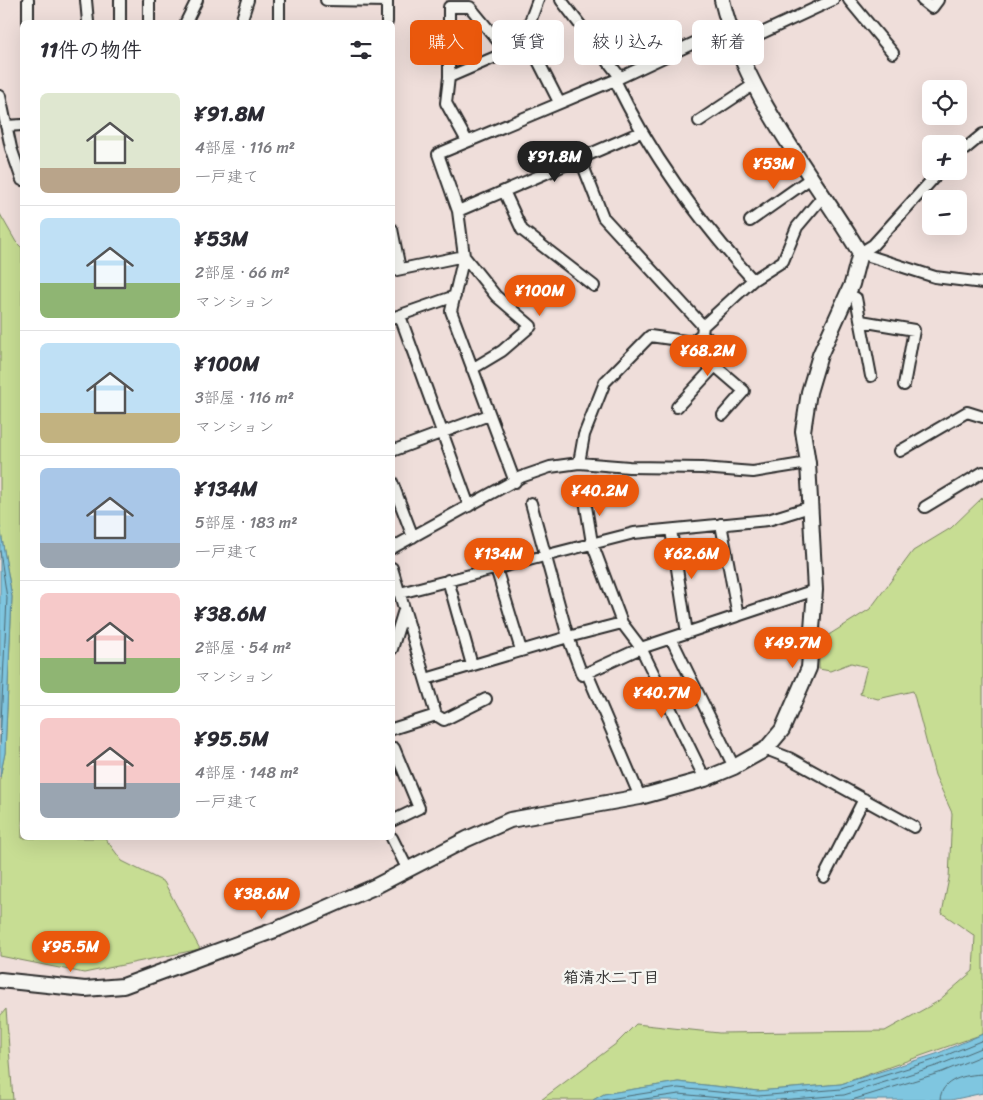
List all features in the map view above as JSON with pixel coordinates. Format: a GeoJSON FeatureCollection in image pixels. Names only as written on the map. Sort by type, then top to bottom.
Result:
{"type":"FeatureCollection","features":[{"type":"Feature","properties":{"kind":"street"},"geometry":{"type":"LineString","coordinates":[[28,0],[28,20]]}},
{"type":"Feature","properties":{"kind":"street"},"geometry":{"type":"LineString","coordinates":[[86,0],[88,20]]}},
{"type":"Feature","properties":{"kind":"street"},"geometry":{"type":"LineString","coordinates":[[120,0],[120,20]]}},
{"type":"Feature","properties":{"kind":"street"},"geometry":{"type":"LineString","coordinates":[[149,0],[149,20]]}},
{"type":"Feature","properties":{"kind":"street"},"geometry":{"type":"LineString","coordinates":[[187,20],[198,0]]}},
{"type":"Feature","properties":{"kind":"street"},"geometry":{"type":"LineString","coordinates":[[242,20],[248,0]]}},
{"type":"Feature","properties":{"kind":"street"},"geometry":{"type":"LineString","coordinates":[[279,0],[279,20]]}},
{"type":"Feature","properties":{"kind":"street"},"geometry":{"type":"LineString","coordinates":[[326,0],[387,0],[387,20]]}},
{"type":"Feature","properties":{"kind":"street"},"geometry":{"type":"LineString","coordinates":[[538,0],[525,35],[559,102]]}},
{"type":"Feature","properties":{"kind":"street"},"geometry":{"type":"LineString","coordinates":[[561,0],[617,79],[641,132],[723,248],[753,280]]}},
{"type":"Feature","properties":{"kind":"street"},"geometry":{"type":"LineString","coordinates":[[722,0],[726,20]]}},
{"type":"Feature","properties":{"kind":"street"},"geometry":{"type":"LineString","coordinates":[[764,32],[833,0]]}},
{"type":"Feature","properties":{"kind":"street"},"geometry":{"type":"LineString","coordinates":[[849,0],[892,53]]}},
{"type":"Feature","properties":{"kind":"street"},"geometry":{"type":"LineString","coordinates":[[922,0],[932,8],[938,0]]}},
{"type":"Feature","properties":{"kind":"street"},"geometry":{"type":"LineString","coordinates":[[449,77],[507,52],[470,7],[449,7],[449,77],[446,103],[467,141]]}},
{"type":"Feature","properties":{"kind":"street"},"geometry":{"type":"LineString","coordinates":[[514,482],[451,311],[464,256],[458,211],[438,154],[617,79],[692,44]]}},
{"type":"Feature","properties":{"kind":"street"},"geometry":{"type":"LineString","coordinates":[[744,65],[753,85],[860,253],[935,277],[983,283]]}},
{"type":"Feature","properties":{"kind":"street"},"geometry":{"type":"LineString","coordinates":[[699,121],[753,85]]}},
{"type":"Feature","properties":{"kind":"street"},"geometry":{"type":"LineString","coordinates":[[0,96],[6,126],[20,173]]}},
{"type":"Feature","properties":{"kind":"street"},"geometry":{"type":"LineString","coordinates":[[6,126],[20,125]]}},
{"type":"Feature","properties":{"kind":"street"},"geometry":{"type":"LineString","coordinates":[[458,211],[641,132]]}},
{"type":"Feature","properties":{"kind":"street"},"geometry":{"type":"LineString","coordinates":[[967,147],[983,134]]}},
{"type":"Feature","properties":{"kind":"street"},"geometry":{"type":"LineString","coordinates":[[580,158],[603,216],[702,330],[723,349],[715,366],[676,406]]}},
{"type":"Feature","properties":{"kind":"street"},"geometry":{"type":"LineString","coordinates":[[750,221],[812,178]]}},
{"type":"Feature","properties":{"kind":"street"},"geometry":{"type":"LineString","coordinates":[[0,980],[85,989],[123,986],[275,930],[374,888],[466,840],[510,820],[640,797],[705,779],[734,767],[766,749],[782,730],[808,668],[815,590],[808,463],[803,431],[810,392],[820,355],[848,294],[860,253],[873,244],[932,180]]}},
{"type":"Feature","properties":{"kind":"street"},"geometry":{"type":"LineString","coordinates":[[504,191],[522,230],[594,286]]}},
{"type":"Feature","properties":{"kind":"street"},"geometry":{"type":"LineString","coordinates":[[579,463],[584,435],[605,382],[650,336],[692,342],[753,280],[783,261],[797,226],[824,195]]}},
{"type":"Feature","properties":{"kind":"street"},"geometry":{"type":"LineString","coordinates":[[396,270],[464,256]]}},
{"type":"Feature","properties":{"kind":"street"},"geometry":{"type":"LineString","coordinates":[[464,256],[496,296],[531,326],[502,351],[472,369]]}},
{"type":"Feature","properties":{"kind":"street"},"geometry":{"type":"LineString","coordinates":[[848,294],[856,298],[872,376]]}},
{"type":"Feature","properties":{"kind":"street"},"geometry":{"type":"LineString","coordinates":[[455,296],[396,317],[469,506]]}},
{"type":"Feature","properties":{"kind":"street"},"geometry":{"type":"LineString","coordinates":[[861,322],[914,330],[904,385]]}},
{"type":"Feature","properties":{"kind":"street"},"geometry":{"type":"LineString","coordinates":[[715,366],[744,391],[723,415]]}},
{"type":"Feature","properties":{"kind":"street"},"geometry":{"type":"LineString","coordinates":[[900,450],[967,412],[983,417]]}},
{"type":"Feature","properties":{"kind":"street"},"geometry":{"type":"LineString","coordinates":[[395,450],[489,415]]}},
{"type":"Feature","properties":{"kind":"street"},"geometry":{"type":"LineString","coordinates":[[395,546],[514,482],[550,467],[579,463],[753,472],[808,463]]}},
{"type":"Feature","properties":{"kind":"street"},"geometry":{"type":"LineString","coordinates":[[925,507],[983,472]]}},
{"type":"Feature","properties":{"kind":"street"},"geometry":{"type":"LineString","coordinates":[[395,490],[413,537]]}},
{"type":"Feature","properties":{"kind":"street"},"geometry":{"type":"LineString","coordinates":[[584,494],[592,543],[622,623],[640,648],[705,779]]}},
{"type":"Feature","properties":{"kind":"street"},"geometry":{"type":"LineString","coordinates":[[531,503],[568,637],[582,675],[640,648],[815,590]]}},
{"type":"Feature","properties":{"kind":"street"},"geometry":{"type":"LineString","coordinates":[[400,593],[634,533],[768,520],[810,507]]}},
{"type":"Feature","properties":{"kind":"street"},"geometry":{"type":"LineString","coordinates":[[721,524],[738,616]]}},
{"type":"Feature","properties":{"kind":"street"},"geometry":{"type":"LineString","coordinates":[[671,530],[687,633]]}},
{"type":"Feature","properties":{"kind":"street"},"geometry":{"type":"LineString","coordinates":[[496,568],[521,650]]}},
{"type":"Feature","properties":{"kind":"street"},"geometry":{"type":"LineString","coordinates":[[395,577],[436,716]]}},
{"type":"Feature","properties":{"kind":"street"},"geometry":{"type":"LineString","coordinates":[[448,580],[472,664]]}},
{"type":"Feature","properties":{"kind":"street"},"geometry":{"type":"LineString","coordinates":[[395,640],[405,609]]}},
{"type":"Feature","properties":{"kind":"street"},"geometry":{"type":"LineString","coordinates":[[426,679],[521,650],[622,623]]}},
{"type":"Feature","properties":{"kind":"street"},"geometry":{"type":"LineString","coordinates":[[671,638],[734,767]]}},
{"type":"Feature","properties":{"kind":"street"},"geometry":{"type":"LineString","coordinates":[[587,673],[640,797]]}},
{"type":"Feature","properties":{"kind":"street"},"geometry":{"type":"LineString","coordinates":[[395,728],[436,716],[444,720],[486,700]]}},
{"type":"Feature","properties":{"kind":"street"},"geometry":{"type":"LineString","coordinates":[[766,749],[789,758],[914,826]]}},
{"type":"Feature","properties":{"kind":"street"},"geometry":{"type":"LineString","coordinates":[[395,754],[397,767],[419,808],[395,820]]}},
{"type":"Feature","properties":{"kind":"street"},"geometry":{"type":"LineString","coordinates":[[824,877],[864,799]]}},
{"type":"Feature","properties":{"kind":"street"},"geometry":{"type":"LineString","coordinates":[[393,840],[408,870]]}},
{"type":"Feature","properties":{"kind":"green space"},"geometry":{"type":"Polygon","coordinates":[[[0,214],[20,246],[20,840],[106,840],[122,861],[164,882],[200,949],[84,973],[0,956],[0,777],[5,753],[12,597],[0,527],[0,214]]]}},
{"type":"Feature","properties":{"kind":"green space"},"geometry":{"type":"Polygon","coordinates":[[[983,497],[983,1034],[841,1084],[758,1091],[678,1082],[604,1094],[593,1100],[541,1100],[617,1043],[636,1024],[719,1033],[885,1031],[937,1002],[973,971],[975,936],[942,913],[949,878],[952,813],[935,775],[913,691],[878,699],[860,694],[867,667],[851,663],[830,671],[819,669],[819,641],[870,609],[913,551],[951,528],[983,497]]]}},
{"type":"Feature","properties":{"kind":"green space"},"geometry":{"type":"Polygon","coordinates":[[[6,1009],[13,1100],[0,1100],[0,1016],[6,1009]]]}},
{"type":"Feature","properties":{"kind":"water"},"geometry":{"type":"Polygon","coordinates":[[[0,527],[12,597],[5,753],[0,777],[0,527]]]}},
{"type":"Feature","properties":{"kind":"water"},"geometry":{"type":"Polygon","coordinates":[[[983,1034],[983,1093],[951,1100],[593,1100],[604,1094],[678,1082],[758,1091],[841,1084],[936,1054],[983,1034]]]}},
{"type":"Feature","properties":{"kind":"district","name":"箱清水二丁目"},"geometry":{"type":"Point","coordinates":[611,977]}}]}
